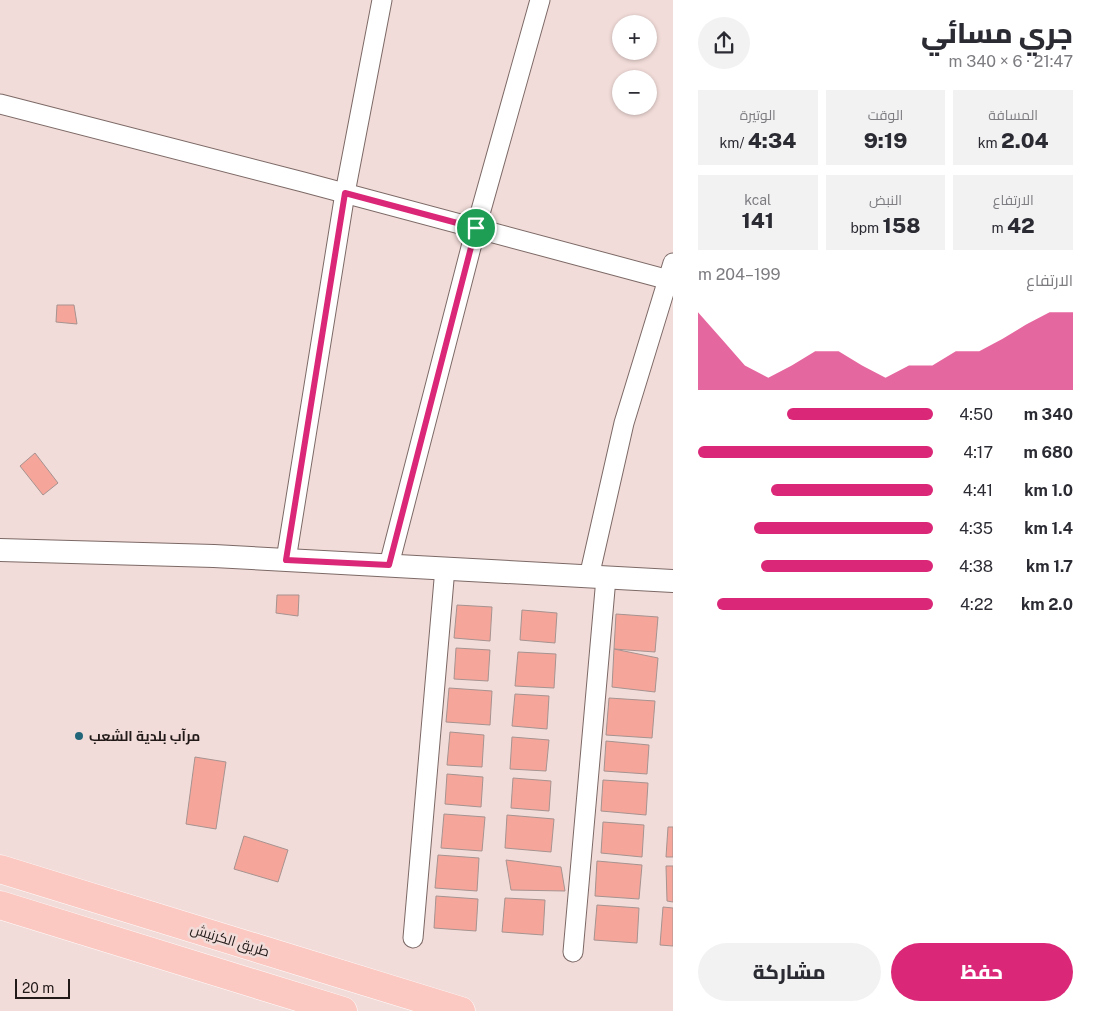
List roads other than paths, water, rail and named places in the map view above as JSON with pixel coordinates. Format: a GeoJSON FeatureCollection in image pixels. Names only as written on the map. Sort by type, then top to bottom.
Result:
{"type":"FeatureCollection","features":[{"type":"Feature","properties":{"kind":"main road","name":"طريق الكرنيش"},"geometry":{"type":"LineString","coordinates":[[0,869],[461,1011]]}},
{"type":"Feature","properties":{"kind":"main road"},"geometry":{"type":"LineString","coordinates":[[0,904],[343,1011]]}},
{"type":"Feature","properties":{"kind":"street"},"geometry":{"type":"LineString","coordinates":[[286,560],[345,193],[382,0]]}},
{"type":"Feature","properties":{"kind":"street"},"geometry":{"type":"LineString","coordinates":[[389,565],[476,228],[540,0]]}},
{"type":"Feature","properties":{"kind":"street"},"geometry":{"type":"LineString","coordinates":[[0,104],[476,228],[671,275],[624,423],[597,578],[573,952]]}},
{"type":"Feature","properties":{"kind":"street"},"geometry":{"type":"LineString","coordinates":[[0,550],[286,560],[673,581]]}},
{"type":"Feature","properties":{"kind":"street"},"geometry":{"type":"LineString","coordinates":[[413,938],[445,568]]}},
{"type":"Feature","properties":{"kind":"place","name":"مرآب بلدية الشعب"},"geometry":{"type":"Point","coordinates":[79,736]}}]}
